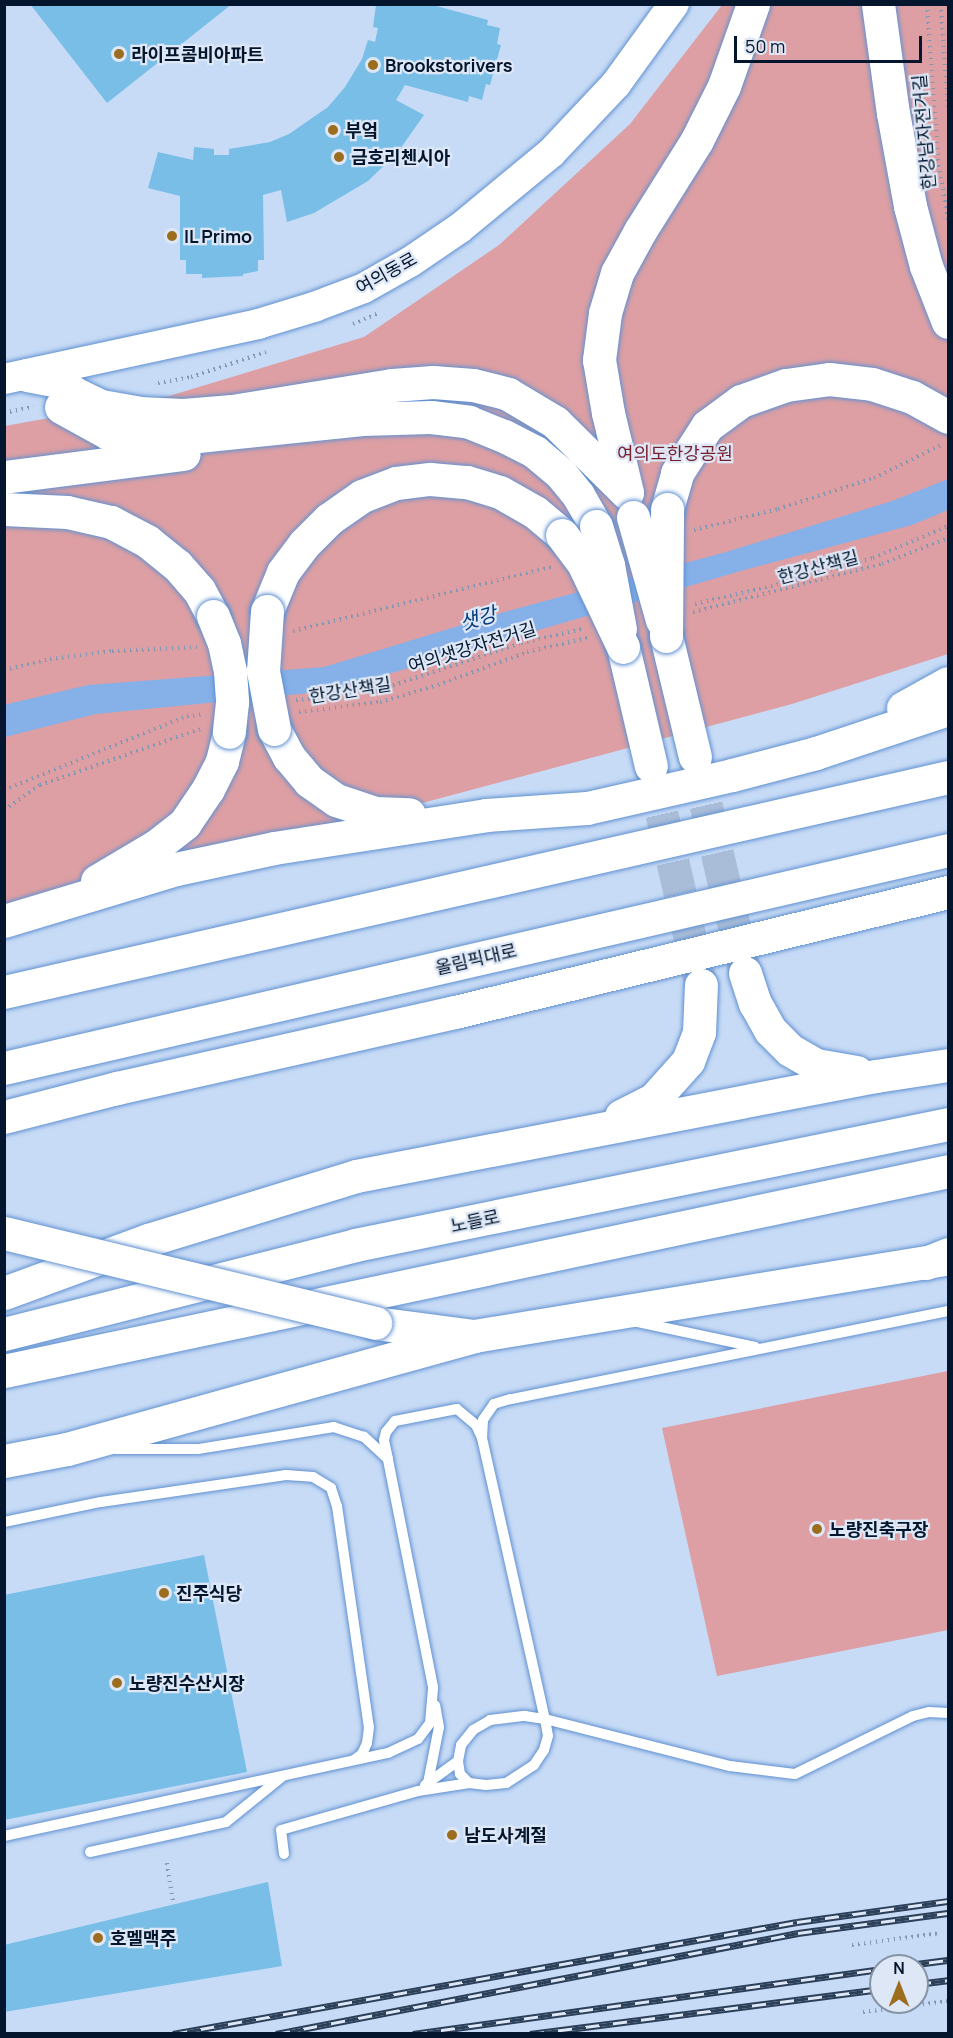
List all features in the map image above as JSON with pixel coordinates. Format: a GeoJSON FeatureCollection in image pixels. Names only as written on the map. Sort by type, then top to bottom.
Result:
{"type":"FeatureCollection","features":[{"type":"Feature","properties":{"kind":"main road","name":"여의동로"},"geometry":{"type":"LineString","coordinates":[[16,377],[258,324],[314,308],[364,288],[410,262],[460,228],[551,153],[616,84],[674,4]]}},
{"type":"Feature","properties":{"kind":"main road"},"geometry":{"type":"LineString","coordinates":[[677,625],[630,505],[608,413],[599,360],[605,313],[616,273],[639,231],[697,140],[724,86],[753,4]]}},
{"type":"Feature","properties":{"kind":"main road"},"geometry":{"type":"LineString","coordinates":[[878,4],[893,113],[910,206],[926,266],[948,322]]}},
{"type":"Feature","properties":{"kind":"main road"},"geometry":{"type":"LineString","coordinates":[[16,377],[47,380],[48,393],[55,403],[108,433],[151,438],[198,436],[312,422],[431,417],[469,422],[504,436],[535,452],[561,474],[578,495],[596,526],[608,566],[610,641]]}},
{"type":"Feature","properties":{"kind":"main road"},"geometry":{"type":"LineString","coordinates":[[16,377],[58,381],[74,393],[101,406],[139,413],[183,415],[232,411],[392,385],[433,382],[473,385],[508,394],[555,422],[630,505]]}},
{"type":"Feature","properties":{"kind":"main road"},"geometry":{"type":"LineString","coordinates":[[695,757],[677,625],[677,473],[707,426],[741,400],[786,385],[829,379],[872,384],[912,397],[948,417]]}},
{"type":"Feature","properties":{"kind":"main road"},"geometry":{"type":"LineString","coordinates":[[4,477],[366,430],[439,426],[504,436]]}},
{"type":"Feature","properties":{"kind":"main road"},"geometry":{"type":"LineString","coordinates":[[486,816],[375,813],[336,800],[309,781],[289,757],[283,715],[263,671],[277,622],[283,572],[320,527],[362,496],[396,483],[430,479],[467,482],[500,492],[535,512],[562,549],[583,562],[651,766]]}},
{"type":"Feature","properties":{"kind":"main road"},"geometry":{"type":"LineString","coordinates":[[4,509],[67,512],[111,522],[147,541],[177,565],[199,591],[213,615],[224,644],[230,671],[232,702],[216,724],[222,761],[208,789],[185,823],[156,846],[107,873],[67,902]]}},
{"type":"Feature","properties":{"kind":"main road"},"geometry":{"type":"LineString","coordinates":[[816,753],[948,683]]}},
{"type":"Feature","properties":{"kind":"main road"},"geometry":{"type":"LineString","coordinates":[[4,921],[176,869],[274,848],[486,816],[587,808],[816,753],[948,709]]}},
{"type":"Feature","properties":{"kind":"main road"},"geometry":{"type":"LineString","coordinates":[[4,992],[948,777]]}},
{"type":"Feature","properties":{"kind":"main road","name":"올림픽대로"},"geometry":{"type":"LineString","coordinates":[[4,1068],[948,850]]}},
{"type":"Feature","properties":{"kind":"main road"},"geometry":{"type":"LineString","coordinates":[[4,1117],[117,1088],[467,1009],[948,892]]}},
{"type":"Feature","properties":{"kind":"main road"},"geometry":{"type":"LineString","coordinates":[[745,973],[755,1003],[770,1030],[790,1050],[816,1065],[876,1076]]}},
{"type":"Feature","properties":{"kind":"main road"},"geometry":{"type":"LineString","coordinates":[[596,1128],[654,1099],[688,1061],[699,1032],[701,985]]}},
{"type":"Feature","properties":{"kind":"main road"},"geometry":{"type":"LineString","coordinates":[[4,1293],[148,1240],[356,1176],[596,1128],[876,1076],[948,1065]]}},
{"type":"Feature","properties":{"kind":"main road","name":"노들로"},"geometry":{"type":"LineString","coordinates":[[4,1334],[355,1245],[948,1124]]}},
{"type":"Feature","properties":{"kind":"main road"},"geometry":{"type":"LineString","coordinates":[[4,1371],[948,1171]]}},
{"type":"Feature","properties":{"kind":"main road"},"geometry":{"type":"LineString","coordinates":[[4,1233],[375,1323],[474,1336]]}},
{"type":"Feature","properties":{"kind":"main road"},"geometry":{"type":"LineString","coordinates":[[4,1461],[67,1449],[474,1336],[941,1259]]}},
{"type":"Feature","properties":{"kind":"lane"},"geometry":{"type":"LineString","coordinates":[[482,1438],[483,1419],[494,1404],[948,1311]]}},
{"type":"Feature","properties":{"kind":"lane"},"geometry":{"type":"LineString","coordinates":[[600,1314],[761,1348]]}},
{"type":"Feature","properties":{"kind":"lane"},"geometry":{"type":"LineString","coordinates":[[284,1854],[281,1830],[418,1791],[469,1783],[486,1785],[506,1783],[534,1765],[544,1750],[548,1736],[545,1719],[482,1438],[476,1425],[457,1409],[395,1421],[386,1432],[384,1440],[439,1727],[428,1783]]}},
{"type":"Feature","properties":{"kind":"lane"},"geometry":{"type":"LineString","coordinates":[[67,1449],[198,1449],[334,1427],[364,1437],[388,1459]]}},
{"type":"Feature","properties":{"kind":"lane"},"geometry":{"type":"LineString","coordinates":[[4,1522],[101,1502],[286,1475],[313,1477],[331,1488],[337,1506],[369,1727],[367,1743],[362,1754],[352,1761]]}},
{"type":"Feature","properties":{"kind":"lane"},"geometry":{"type":"LineString","coordinates":[[4,1836],[388,1754],[418,1739],[430,1723],[433,1687]]}},
{"type":"Feature","properties":{"kind":"lane"},"geometry":{"type":"LineString","coordinates":[[469,1783],[460,1774],[458,1761],[461,1745],[473,1730],[490,1720],[525,1716],[545,1719],[730,1766],[795,1774],[912,1716],[929,1712],[948,1713]]}},
{"type":"Feature","properties":{"kind":"lane"},"geometry":{"type":"LineString","coordinates":[[418,1791],[458,1761]]}},
{"type":"Feature","properties":{"kind":"lane"},"geometry":{"type":"LineString","coordinates":[[90,1852],[226,1821],[286,1774]]}},
{"type":"Feature","properties":{"kind":"path","name":"한강남자전거길"},"geometry":{"type":"LineString","coordinates":[[927,4],[938,159],[948,221]]}},
{"type":"Feature","properties":{"kind":"path"},"geometry":{"type":"LineString","coordinates":[[941,4],[948,111]]}},
{"type":"Feature","properties":{"kind":"path"},"geometry":{"type":"LineString","coordinates":[[677,520],[778,509],[874,478],[948,441]]}},
{"type":"Feature","properties":{"kind":"path"},"geometry":{"type":"LineString","coordinates":[[693,604],[784,583],[873,558],[948,526]]}},
{"type":"Feature","properties":{"kind":"path","name":"한강산책길"},"geometry":{"type":"LineString","coordinates":[[677,625],[882,564],[948,538]]}},
{"type":"Feature","properties":{"kind":"path"},"geometry":{"type":"LineString","coordinates":[[277,622],[562,549]]}},
{"type":"Feature","properties":{"kind":"path","name":"여의샛강자전거길"},"geometry":{"type":"LineString","coordinates":[[283,715],[376,691],[521,644],[590,628]]}},
{"type":"Feature","properties":{"kind":"path","name":"한강산책길"},"geometry":{"type":"LineString","coordinates":[[283,715],[380,702],[438,685],[527,652],[610,641]]}},
{"type":"Feature","properties":{"kind":"path"},"geometry":{"type":"LineString","coordinates":[[4,670],[50,659],[112,651],[201,647]]}},
{"type":"Feature","properties":{"kind":"path"},"geometry":{"type":"LineString","coordinates":[[4,790],[187,716],[216,724]]}},
{"type":"Feature","properties":{"kind":"path"},"geometry":{"type":"LineString","coordinates":[[4,810],[40,785],[216,724]]}},
{"type":"Feature","properties":{"kind":"path"},"geometry":{"type":"LineString","coordinates":[[167,1863],[173,1903]]}},
{"type":"Feature","properties":{"kind":"path"},"geometry":{"type":"LineString","coordinates":[[852,1945],[940,1933]]}},
{"type":"Feature","properties":{"kind":"path"},"geometry":{"type":"LineString","coordinates":[[863,2012],[948,2001]]}},
{"type":"Feature","properties":{"kind":"green space","name":"여의도한강공원"},"geometry":{"type":"Polygon","coordinates":[[[722,5],[948,5],[948,654],[792,704],[5,915],[5,426],[169,396],[364,337],[499,245],[630,124],[722,5]]]}},
{"type":"Feature","properties":{"kind":"green space","name":"노량진축구장"},"geometry":{"type":"Polygon","coordinates":[[[948,1371],[948,1630],[717,1676],[662,1428],[948,1371]]]}},
{"type":"Feature","properties":{"kind":"water"},"geometry":{"type":"Polygon","coordinates":[[[948,479],[948,510],[912,525],[744,570],[330,691],[96,714],[5,737],[4,705],[88,685],[324,667],[504,612],[726,552],[892,501],[948,479]]]}},
{"type":"Feature","properties":{"kind":"building","name":"라이프콤비아파트"},"geometry":{"type":"Polygon","coordinates":[[[30,4],[232,4],[107,103],[30,4]]]}},
{"type":"Feature","properties":{"kind":"building"},"geometry":{"type":"Polygon","coordinates":[[[429,4],[488,20],[487,25],[500,28],[497,44],[501,45],[490,85],[486,84],[482,100],[469,96],[468,102],[405,85],[396,100],[424,115],[398,152],[368,181],[314,213],[287,222],[281,190],[263,195],[264,260],[258,260],[258,271],[243,274],[243,276],[202,278],[202,274],[186,274],[186,260],[180,260],[180,196],[148,188],[158,152],[193,160],[194,147],[214,149],[214,155],[229,155],[229,149],[270,142],[289,134],[328,107],[345,87],[362,59],[368,40],[375,42],[378,28],[373,27],[376,5],[429,4]]]}},
{"type":"Feature","properties":{"kind":"building","name":"노량진수산시장"},"geometry":{"type":"Polygon","coordinates":[[[204,1555],[247,1772],[4,1820],[4,1595],[204,1555]]]}},
{"type":"Feature","properties":{"kind":"building"},"geometry":{"type":"Polygon","coordinates":[[[268,1882],[282,1966],[4,2012],[4,1945],[268,1882]]]}},
{"type":"Feature","properties":{"kind":"tunnel"},"geometry":{"type":"LineString","coordinates":[[695,757],[745,972]]}},
{"type":"Feature","properties":{"kind":"tunnel"},"geometry":{"type":"LineString","coordinates":[[651,766],[700,980]]}},
{"type":"Feature","properties":{"kind":"railway"},"geometry":{"type":"LineString","coordinates":[[173,2034],[797,1922],[948,1901]]}},
{"type":"Feature","properties":{"kind":"railway"},"geometry":{"type":"LineString","coordinates":[[276,2034],[798,1933],[948,1913]]}},
{"type":"Feature","properties":{"kind":"railway"},"geometry":{"type":"LineString","coordinates":[[929,1962],[948,1960]]}},
{"type":"Feature","properties":{"kind":"railway"},"geometry":{"type":"LineString","coordinates":[[413,2034],[869,1971]]}},
{"type":"Feature","properties":{"kind":"railway"},"geometry":{"type":"LineString","coordinates":[[929,1982],[948,1980]]}},
{"type":"Feature","properties":{"kind":"railway"},"geometry":{"type":"LineString","coordinates":[[530,2034],[869,1991]]}},
{"type":"Feature","properties":{"kind":"place","name":"라이프콤비아파트"},"geometry":{"type":"Point","coordinates":[119,54]}},
{"type":"Feature","properties":{"kind":"place","name":"Brookstorivers"},"geometry":{"type":"Point","coordinates":[373,65]}},
{"type":"Feature","properties":{"kind":"place","name":"부엌"},"geometry":{"type":"Point","coordinates":[333,130]}},
{"type":"Feature","properties":{"kind":"place","name":"금호리첸시아"},"geometry":{"type":"Point","coordinates":[339,157]}},
{"type":"Feature","properties":{"kind":"place","name":"IL Primo"},"geometry":{"type":"Point","coordinates":[172,236]}},
{"type":"Feature","properties":{"kind":"place","name":"노량진축구장"},"geometry":{"type":"Point","coordinates":[817,1529]}},
{"type":"Feature","properties":{"kind":"place","name":"진주식당"},"geometry":{"type":"Point","coordinates":[164,1593]}},
{"type":"Feature","properties":{"kind":"place","name":"노량진수산시장"},"geometry":{"type":"Point","coordinates":[117,1683]}},
{"type":"Feature","properties":{"kind":"place","name":"남도사계절"},"geometry":{"type":"Point","coordinates":[452,1835]}},
{"type":"Feature","properties":{"kind":"place","name":"호멜맥주"},"geometry":{"type":"Point","coordinates":[98,1938]}},
{"type":"Feature","properties":{"kind":"water label","name":"샛강"},"geometry":{"type":"Point","coordinates":[478,618]}}]}
